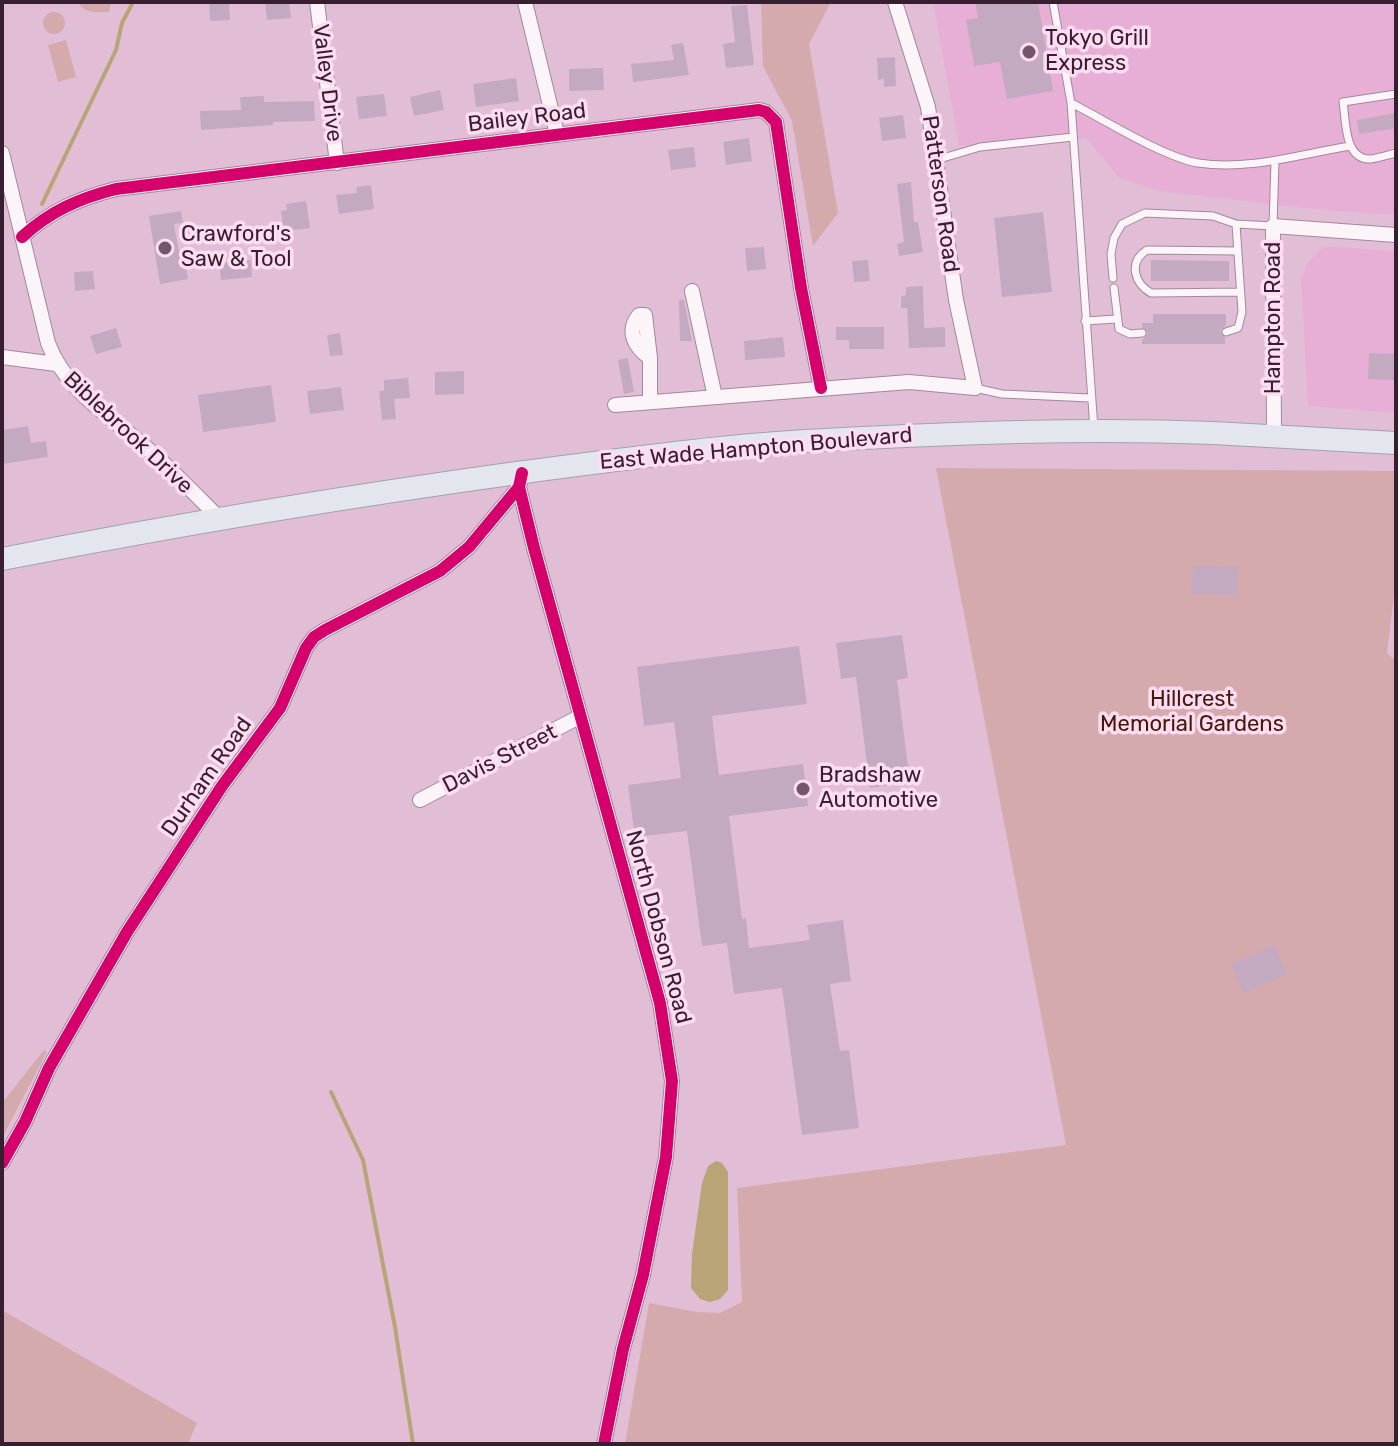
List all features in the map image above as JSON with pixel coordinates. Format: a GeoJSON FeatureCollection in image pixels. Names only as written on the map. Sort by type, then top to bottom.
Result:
{"type":"FeatureCollection","features":[{"type":"Feature","properties":{"kind":"main road","name":"East Wade Hampton Boulevard"},"geometry":{"type":"LineString","coordinates":[[2,559],[440,483],[521,480],[659,453],[823,440],[985,433],[1212,433],[1396,443]]}},
{"type":"Feature","properties":{"kind":"main road","name":"East Wade Hampton Boulevard"},"geometry":{"type":"LineString","coordinates":[[2,551],[122,536]]}},
{"type":"Feature","properties":{"kind":"street","name":"Valley Drive"},"geometry":{"type":"LineString","coordinates":[[317,2],[337,163]]}},
{"type":"Feature","properties":{"kind":"street"},"geometry":{"type":"LineString","coordinates":[[525,2],[557,134]]}},
{"type":"Feature","properties":{"kind":"street","name":"Patterson Road"},"geometry":{"type":"LineString","coordinates":[[895,2],[928,107],[956,300],[975,388]]}},
{"type":"Feature","properties":{"kind":"street","name":"Bailey Road"},"geometry":{"type":"LineString","coordinates":[[22,237],[66,205],[116,189],[752,109],[766,112],[776,122],[801,288],[821,388]]}},
{"type":"Feature","properties":{"kind":"street","name":"Biblebrook Drive"},"geometry":{"type":"LineString","coordinates":[[2,153],[48,343],[56,364],[69,382],[150,450],[220,519]]}},
{"type":"Feature","properties":{"kind":"street","name":"Hampton Road"},"geometry":{"type":"LineString","coordinates":[[1274,437],[1273,226],[1396,235]]}},
{"type":"Feature","properties":{"kind":"street"},"geometry":{"type":"LineString","coordinates":[[692,291],[715,397]]}},
{"type":"Feature","properties":{"kind":"street"},"geometry":{"type":"LineString","coordinates":[[2,357],[56,364]]}},
{"type":"Feature","properties":{"kind":"street"},"geometry":{"type":"LineString","coordinates":[[650,358],[650,402]]}},
{"type":"Feature","properties":{"kind":"street"},"geometry":{"type":"LineString","coordinates":[[615,405],[909,382],[975,388]]}},
{"type":"Feature","properties":{"kind":"street","name":"North Dobson Road"},"geometry":{"type":"LineString","coordinates":[[521,480],[579,717],[660,1003],[672,1081],[666,1157],[641,1285],[623,1349],[604,1444]]}},
{"type":"Feature","properties":{"kind":"street","name":"Durham Road"},"geometry":{"type":"LineString","coordinates":[[2,1163],[25,1122],[49,1068],[127,932],[222,786],[280,708],[306,648],[314,637],[440,571],[469,547],[521,480]]}},
{"type":"Feature","properties":{"kind":"street","name":"Davis Street"},"geometry":{"type":"LineString","coordinates":[[420,800],[579,717]]}},
{"type":"Feature","properties":{"kind":"lane"},"geometry":{"type":"LineString","coordinates":[[1053,2],[1071,103],[1090,398],[1095,433]]}},
{"type":"Feature","properties":{"kind":"lane"},"geometry":{"type":"LineString","coordinates":[[1396,94],[1343,102],[1350,146],[1361,158],[1396,153]]}},
{"type":"Feature","properties":{"kind":"lane"},"geometry":{"type":"LineString","coordinates":[[1071,103],[1168,152],[1196,162],[1223,165],[1275,161],[1350,146]]}},
{"type":"Feature","properties":{"kind":"lane"},"geometry":{"type":"LineString","coordinates":[[936,160],[980,147],[1073,137]]}},
{"type":"Feature","properties":{"kind":"lane"},"geometry":{"type":"LineString","coordinates":[[1113,278],[1111,254],[1114,238],[1122,224],[1145,213],[1213,216],[1236,224],[1273,226],[1275,161]]}},
{"type":"Feature","properties":{"kind":"lane"},"geometry":{"type":"LineString","coordinates":[[1226,332],[1238,328],[1240,323],[1236,224]]}},
{"type":"Feature","properties":{"kind":"lane"},"geometry":{"type":"LineString","coordinates":[[1237,251],[1147,250],[1141,254],[1135,271],[1140,285],[1151,293],[1240,292]]}},
{"type":"Feature","properties":{"kind":"lane"},"geometry":{"type":"LineString","coordinates":[[1114,288],[1116,319],[1123,331],[1142,333]]}},
{"type":"Feature","properties":{"kind":"lane"},"geometry":{"type":"LineString","coordinates":[[1085,321],[1116,319]]}},
{"type":"Feature","properties":{"kind":"lane"},"geometry":{"type":"LineString","coordinates":[[975,388],[1002,394],[1090,398]]}},
{"type":"Feature","properties":{"kind":"shaded area"},"geometry":{"type":"Polygon","coordinates":[[[933,2],[1396,2],[1396,215],[1158,191],[1119,178],[1086,138],[959,146],[933,2]]]}},
{"type":"Feature","properties":{"kind":"shaded area"},"geometry":{"type":"Polygon","coordinates":[[[1324,246],[1396,251],[1396,413],[1308,406],[1301,280],[1308,262],[1324,246]]]}},
{"type":"Feature","properties":{"kind":"shaded area"},"geometry":{"type":"Polygon","coordinates":[[[716,1161],[722,1163],[728,1172],[728,1290],[720,1299],[710,1302],[700,1299],[691,1288],[692,1254],[702,1183],[708,1166],[716,1161]]]}},
{"type":"Feature","properties":{"kind":"green space"},"geometry":{"type":"Polygon","coordinates":[[[78,2],[111,2],[109,12],[100,12],[87,10],[78,2]]]}},
{"type":"Feature","properties":{"kind":"green space"},"geometry":{"type":"Polygon","coordinates":[[[761,2],[831,2],[809,44],[838,213],[813,246],[792,121],[763,66],[761,2]]]}},
{"type":"Feature","properties":{"kind":"green space"},"geometry":{"type":"Polygon","coordinates":[[[54,12],[62,15],[65,23],[62,31],[54,34],[46,31],[43,23],[46,15],[54,12]]]}},
{"type":"Feature","properties":{"kind":"green space"},"geometry":{"type":"Polygon","coordinates":[[[66,40],[76,77],[58,82],[48,45],[66,40]]]}},
{"type":"Feature","properties":{"kind":"green space","name":"Hillcrest Memorial Gardens"},"geometry":{"type":"Polygon","coordinates":[[[936,468],[1396,471],[1396,579],[1387,653],[1396,661],[1396,1444],[625,1444],[649,1303],[720,1313],[742,1302],[737,1188],[1066,1145],[936,468]]]}},
{"type":"Feature","properties":{"kind":"green space"},"geometry":{"type":"Polygon","coordinates":[[[44,1050],[47,1052],[2,1138],[2,1103],[44,1050]]]}},
{"type":"Feature","properties":{"kind":"green space"},"geometry":{"type":"Polygon","coordinates":[[[2,1310],[197,1423],[188,1444],[2,1444],[2,1310]]]}},
{"type":"Feature","properties":{"kind":"building"},"geometry":{"type":"Polygon","coordinates":[[[209,2],[229,2],[230,20],[210,21],[209,2]]]}},
{"type":"Feature","properties":{"kind":"building"},"geometry":{"type":"Polygon","coordinates":[[[265,2],[289,2],[291,18],[267,20],[265,2]]]}},
{"type":"Feature","properties":{"kind":"building"},"geometry":{"type":"Polygon","coordinates":[[[975,2],[1038,2],[1053,91],[1007,99],[1000,62],[974,66],[966,20],[978,18],[975,2]]]}},
{"type":"Feature","properties":{"kind":"building"},"geometry":{"type":"Polygon","coordinates":[[[747,5],[754,65],[726,68],[723,44],[735,42],[731,6],[747,5]]]}},
{"type":"Feature","properties":{"kind":"building"},"geometry":{"type":"Polygon","coordinates":[[[683,43],[689,75],[633,82],[631,64],[674,60],[671,45],[683,43]]]}},
{"type":"Feature","properties":{"kind":"building"},"geometry":{"type":"Polygon","coordinates":[[[895,57],[896,86],[884,87],[884,79],[878,80],[877,58],[895,57]]]}},
{"type":"Feature","properties":{"kind":"building"},"geometry":{"type":"Polygon","coordinates":[[[603,68],[604,90],[569,91],[569,69],[603,68]]]}},
{"type":"Feature","properties":{"kind":"building"},"geometry":{"type":"Polygon","coordinates":[[[516,78],[519,101],[476,107],[473,84],[516,78]]]}},
{"type":"Feature","properties":{"kind":"building"},"geometry":{"type":"Polygon","coordinates":[[[440,90],[444,110],[414,116],[410,97],[440,90]]]}},
{"type":"Feature","properties":{"kind":"building"},"geometry":{"type":"Polygon","coordinates":[[[384,94],[387,116],[359,119],[356,97],[384,94]]]}},
{"type":"Feature","properties":{"kind":"building"},"geometry":{"type":"Polygon","coordinates":[[[264,96],[264,102],[314,101],[315,121],[201,130],[200,111],[241,110],[240,97],[264,96]]]}},
{"type":"Feature","properties":{"kind":"building"},"geometry":{"type":"Polygon","coordinates":[[[1396,113],[1396,128],[1359,134],[1357,120],[1396,113]]]}},
{"type":"Feature","properties":{"kind":"building"},"geometry":{"type":"Polygon","coordinates":[[[903,115],[906,138],[882,141],[879,118],[903,115]]]}},
{"type":"Feature","properties":{"kind":"building"},"geometry":{"type":"Polygon","coordinates":[[[749,138],[752,161],[726,165],[723,142],[749,138]]]}},
{"type":"Feature","properties":{"kind":"building"},"geometry":{"type":"Polygon","coordinates":[[[694,147],[696,167],[671,170],[668,150],[694,147]]]}},
{"type":"Feature","properties":{"kind":"building"},"geometry":{"type":"Polygon","coordinates":[[[911,182],[914,222],[918,222],[923,252],[899,256],[897,244],[904,242],[897,184],[911,182]]]}},
{"type":"Feature","properties":{"kind":"building"},"geometry":{"type":"Polygon","coordinates":[[[371,185],[374,209],[339,214],[336,195],[357,193],[356,187],[371,185]]]}},
{"type":"Feature","properties":{"kind":"building"},"geometry":{"type":"Polygon","coordinates":[[[306,201],[310,228],[284,231],[281,211],[287,210],[286,204],[306,201]]]}},
{"type":"Feature","properties":{"kind":"building"},"geometry":{"type":"Polygon","coordinates":[[[181,211],[183,223],[174,224],[188,279],[160,284],[149,216],[181,211]]]}},
{"type":"Feature","properties":{"kind":"building"},"geometry":{"type":"Polygon","coordinates":[[[1043,212],[1052,292],[1002,297],[994,218],[1043,212]]]}},
{"type":"Feature","properties":{"kind":"building"},"geometry":{"type":"Polygon","coordinates":[[[764,247],[766,269],[747,271],[745,248],[764,247]]]}},
{"type":"Feature","properties":{"kind":"building"},"geometry":{"type":"Polygon","coordinates":[[[251,260],[252,277],[221,280],[219,263],[251,260]]]}},
{"type":"Feature","properties":{"kind":"building"},"geometry":{"type":"Polygon","coordinates":[[[868,260],[870,281],[854,282],[852,261],[868,260]]]}},
{"type":"Feature","properties":{"kind":"building"},"geometry":{"type":"Polygon","coordinates":[[[1151,260],[1229,261],[1229,281],[1151,281],[1151,260]]]}},
{"type":"Feature","properties":{"kind":"building"},"geometry":{"type":"Polygon","coordinates":[[[93,271],[95,289],[75,291],[74,272],[93,271]]]}},
{"type":"Feature","properties":{"kind":"building"},"geometry":{"type":"Polygon","coordinates":[[[923,286],[924,328],[945,327],[945,347],[909,348],[907,308],[901,308],[901,296],[906,295],[906,287],[923,286]]]}},
{"type":"Feature","properties":{"kind":"building"},"geometry":{"type":"Polygon","coordinates":[[[679,300],[684,300],[692,341],[680,341],[679,300]]]}},
{"type":"Feature","properties":{"kind":"building"},"geometry":{"type":"Polygon","coordinates":[[[1153,314],[1226,314],[1226,325],[1220,331],[1225,344],[1142,344],[1148,333],[1142,323],[1153,323],[1153,314]]]}},
{"type":"Feature","properties":{"kind":"building"},"geometry":{"type":"Polygon","coordinates":[[[836,327],[884,327],[884,349],[849,349],[849,340],[836,340],[836,327]]]}},
{"type":"Feature","properties":{"kind":"building"},"geometry":{"type":"Polygon","coordinates":[[[116,328],[122,347],[96,354],[90,336],[116,328]]]}},
{"type":"Feature","properties":{"kind":"building"},"geometry":{"type":"Polygon","coordinates":[[[340,333],[343,355],[330,356],[327,335],[340,333]]]}},
{"type":"Feature","properties":{"kind":"building"},"geometry":{"type":"Polygon","coordinates":[[[783,337],[785,357],[745,360],[744,341],[783,337]]]}},
{"type":"Feature","properties":{"kind":"building"},"geometry":{"type":"Polygon","coordinates":[[[1369,353],[1396,354],[1396,380],[1368,379],[1369,353]]]}},
{"type":"Feature","properties":{"kind":"building"},"geometry":{"type":"Polygon","coordinates":[[[628,358],[634,392],[624,394],[618,360],[628,358]]]}},
{"type":"Feature","properties":{"kind":"building"},"geometry":{"type":"Polygon","coordinates":[[[464,371],[464,394],[435,395],[435,372],[464,371]]]}},
{"type":"Feature","properties":{"kind":"building"},"geometry":{"type":"Polygon","coordinates":[[[408,378],[410,398],[394,399],[396,419],[382,420],[379,391],[384,391],[384,380],[408,378]]]}},
{"type":"Feature","properties":{"kind":"building"},"geometry":{"type":"Polygon","coordinates":[[[271,385],[276,422],[203,432],[198,395],[271,385]]]}},
{"type":"Feature","properties":{"kind":"building"},"geometry":{"type":"Polygon","coordinates":[[[341,387],[344,410],[310,414],[307,391],[341,387]]]}},
{"type":"Feature","properties":{"kind":"building"},"geometry":{"type":"Polygon","coordinates":[[[28,426],[31,443],[46,441],[48,457],[2,464],[2,430],[28,426]]]}},
{"type":"Feature","properties":{"kind":"building"},"geometry":{"type":"Polygon","coordinates":[[[1193,565],[1238,567],[1237,595],[1191,594],[1193,565]]]}},
{"type":"Feature","properties":{"kind":"building"},"geometry":{"type":"Polygon","coordinates":[[[902,635],[908,678],[897,680],[910,782],[870,788],[856,677],[841,679],[836,643],[902,635]]]}},
{"type":"Feature","properties":{"kind":"building"},"geometry":{"type":"Polygon","coordinates":[[[799,646],[807,704],[712,716],[719,775],[803,764],[808,806],[729,816],[742,919],[746,918],[749,948],[810,940],[807,925],[843,920],[851,981],[830,984],[840,1051],[849,1050],[859,1128],[802,1135],[782,988],[734,994],[727,943],[702,946],[687,831],[635,837],[628,785],[681,778],[674,722],[644,726],[637,667],[799,646]]]}},
{"type":"Feature","properties":{"kind":"building"},"geometry":{"type":"Polygon","coordinates":[[[1274,945],[1287,974],[1244,993],[1231,964],[1274,945]]]}},
{"type":"Feature","properties":{"kind":"waterway"},"geometry":{"type":"LineString","coordinates":[[42,204],[116,50],[122,23],[133,2]]}},
{"type":"Feature","properties":{"kind":"waterway"},"geometry":{"type":"LineString","coordinates":[[331,1092],[363,1160],[395,1327],[413,1444]]}},
{"type":"Feature","properties":{"kind":"cycle path"},"geometry":{"type":"LineString","coordinates":[[22,237],[66,207],[116,189],[759,110],[766,112],[776,122],[801,288],[821,388]]}},
{"type":"Feature","properties":{"kind":"cycle path"},"geometry":{"type":"LineString","coordinates":[[522,473],[519,487],[534,548],[660,1003],[672,1081],[666,1157],[643,1275],[623,1349],[604,1444]]}},
{"type":"Feature","properties":{"kind":"cycle path"},"geometry":{"type":"LineString","coordinates":[[2,1163],[25,1122],[49,1068],[127,932],[222,786],[280,708],[306,648],[314,637],[440,571],[469,547],[519,487]]}},
{"type":"Feature","properties":{"kind":"place","name":"Tokyo Grill Express"},"geometry":{"type":"Point","coordinates":[1029,52]}},
{"type":"Feature","properties":{"kind":"place","name":"Crawford's Saw & Tool"},"geometry":{"type":"Point","coordinates":[165,248]}},
{"type":"Feature","properties":{"kind":"place","name":"Bradshaw Automotive"},"geometry":{"type":"Point","coordinates":[803,789]}}]}
